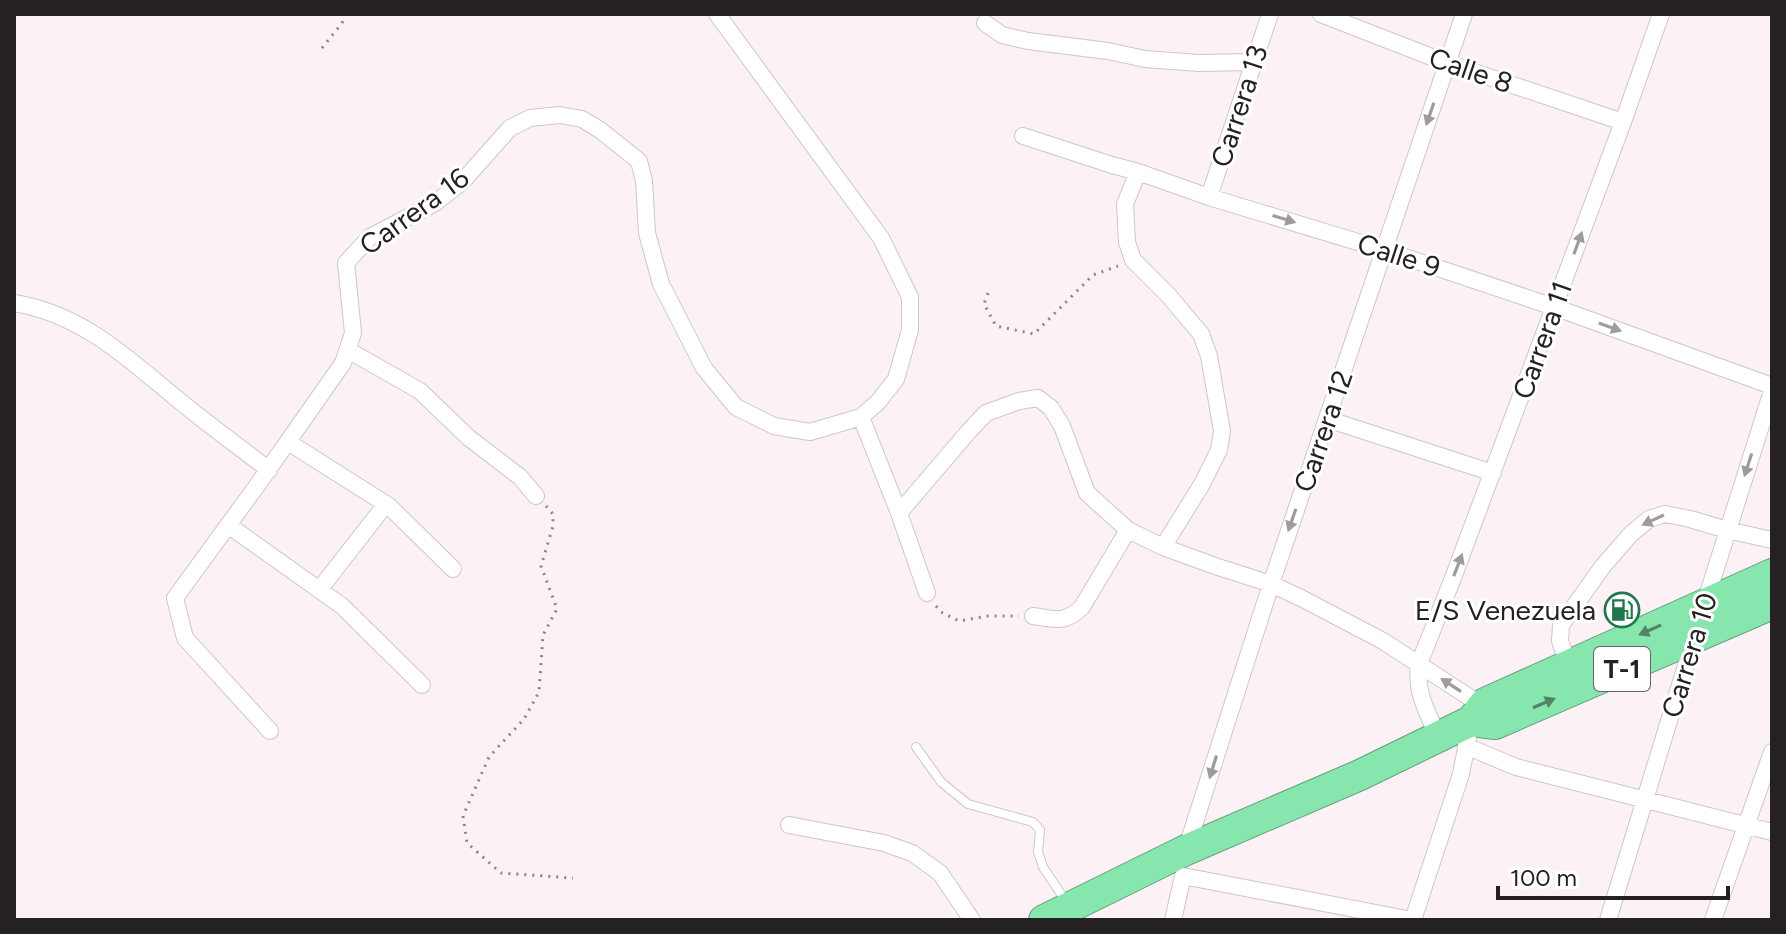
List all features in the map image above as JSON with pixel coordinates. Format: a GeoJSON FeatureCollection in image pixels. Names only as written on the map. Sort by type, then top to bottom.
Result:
{"type":"FeatureCollection","features":[{"type":"Feature","properties":{"kind":"highway","name":"T-1"},"geometry":{"type":"LineString","coordinates":[[1057,914],[1181,861],[1438,736],[1474,723],[1569,666],[1772,574]]}},
{"type":"Feature","properties":{"kind":"highway","name":"T-1"},"geometry":{"type":"LineString","coordinates":[[1474,723],[1495,724],[1772,604]]}},
{"type":"Feature","properties":{"kind":"street","name":"Carrera 16"},"geometry":{"type":"LineString","coordinates":[[270,731],[185,638],[175,598],[343,363],[353,333],[346,263],[370,237],[435,203],[462,182],[510,128],[530,118],[560,115],[582,119],[639,161],[644,181],[647,233],[661,284],[704,368],[736,407],[774,426],[810,432],[861,417],[896,379],[910,330],[910,297],[881,238],[717,14]]}},
{"type":"Feature","properties":{"kind":"street","name":"Calle 8"},"geometry":{"type":"LineString","coordinates":[[1321,14],[1447,63],[1623,122]]}},
{"type":"Feature","properties":{"kind":"street","name":"Carrera 12"},"geometry":{"type":"LineString","coordinates":[[1173,920],[1181,861],[1271,584],[1464,14]]}},
{"type":"Feature","properties":{"kind":"street","name":"Carrera 11"},"geometry":{"type":"LineString","coordinates":[[1419,664],[1493,473],[1661,14]]}},
{"type":"Feature","properties":{"kind":"street","name":"Carrera 13"},"geometry":{"type":"LineString","coordinates":[[1209,197],[1254,62],[1266,15]]}},
{"type":"Feature","properties":{"kind":"street"},"geometry":{"type":"LineString","coordinates":[[985,23],[1002,35],[1028,41],[1145,59],[1199,63],[1254,62]]}},
{"type":"Feature","properties":{"kind":"street","name":"Calle 9"},"geometry":{"type":"LineString","coordinates":[[1023,136],[1554,307],[1772,388]]}},
{"type":"Feature","properties":{"kind":"street"},"geometry":{"type":"LineString","coordinates":[[1138,172],[1125,204],[1127,242],[1133,260],[1201,334],[1209,356],[1222,431],[1219,450],[1202,484],[1163,547]]}},
{"type":"Feature","properties":{"kind":"street"},"geometry":{"type":"LineString","coordinates":[[14,303],[47,310],[89,331],[132,361],[269,470]]}},
{"type":"Feature","properties":{"kind":"street"},"geometry":{"type":"LineString","coordinates":[[348,350],[420,391],[469,438],[520,477],[536,496]]}},
{"type":"Feature","properties":{"kind":"street","name":"Carrera 10"},"geometry":{"type":"LineString","coordinates":[[1608,920],[1772,388]]}},
{"type":"Feature","properties":{"kind":"street"},"geometry":{"type":"LineString","coordinates":[[899,513],[986,413],[1038,398],[1051,408],[1062,426],[1087,493],[1128,530],[1163,547],[1271,584],[1383,641],[1472,699],[1474,723],[1461,774],[1412,920],[1181,861]]}},
{"type":"Feature","properties":{"kind":"street"},"geometry":{"type":"LineString","coordinates":[[861,417],[927,593]]}},
{"type":"Feature","properties":{"kind":"street"},"geometry":{"type":"LineString","coordinates":[[1327,419],[1493,473]]}},
{"type":"Feature","properties":{"kind":"street"},"geometry":{"type":"LineString","coordinates":[[288,442],[386,504],[453,569]]}},
{"type":"Feature","properties":{"kind":"street"},"geometry":{"type":"LineString","coordinates":[[319,590],[386,504]]}},
{"type":"Feature","properties":{"kind":"street"},"geometry":{"type":"LineString","coordinates":[[1569,666],[1560,641],[1561,625],[1603,566],[1649,519],[1665,514],[1772,540]]}},
{"type":"Feature","properties":{"kind":"street"},"geometry":{"type":"LineString","coordinates":[[228,525],[342,606],[422,685]]}},
{"type":"Feature","properties":{"kind":"street"},"geometry":{"type":"LineString","coordinates":[[1033,616],[1062,620],[1073,616],[1082,607],[1128,530]]}},
{"type":"Feature","properties":{"kind":"street"},"geometry":{"type":"LineString","coordinates":[[1419,664],[1420,693],[1438,736]]}},
{"type":"Feature","properties":{"kind":"street"},"geometry":{"type":"LineString","coordinates":[[1474,723],[1516,767],[1772,832]]}},
{"type":"Feature","properties":{"kind":"street"},"geometry":{"type":"LineString","coordinates":[[1713,920],[1772,752]]}},
{"type":"Feature","properties":{"kind":"street"},"geometry":{"type":"LineString","coordinates":[[789,825],[884,843],[912,853],[940,873],[972,920]]}},
{"type":"Feature","properties":{"kind":"lane"},"geometry":{"type":"LineString","coordinates":[[916,747],[941,782],[968,804],[1033,822],[1040,830],[1038,852],[1057,914]]}},
{"type":"Feature","properties":{"kind":"path"},"geometry":{"type":"LineString","coordinates":[[322,48],[342,23],[345,14]]}},
{"type":"Feature","properties":{"kind":"path"},"geometry":{"type":"LineString","coordinates":[[988,293],[984,304],[996,326],[1034,334],[1093,275],[1133,260]]}},
{"type":"Feature","properties":{"kind":"path"},"geometry":{"type":"LineString","coordinates":[[536,496],[553,514],[553,526],[541,566],[557,609],[543,635],[539,692],[524,719],[489,757],[463,816],[467,843],[501,873],[573,878]]}},
{"type":"Feature","properties":{"kind":"path"},"geometry":{"type":"LineString","coordinates":[[927,593],[941,612],[959,621],[988,616],[1033,616]]}},
{"type":"Feature","properties":{"kind":"place","name":"E/S Venezuela"},"geometry":{"type":"Point","coordinates":[1622,610]}}]}
